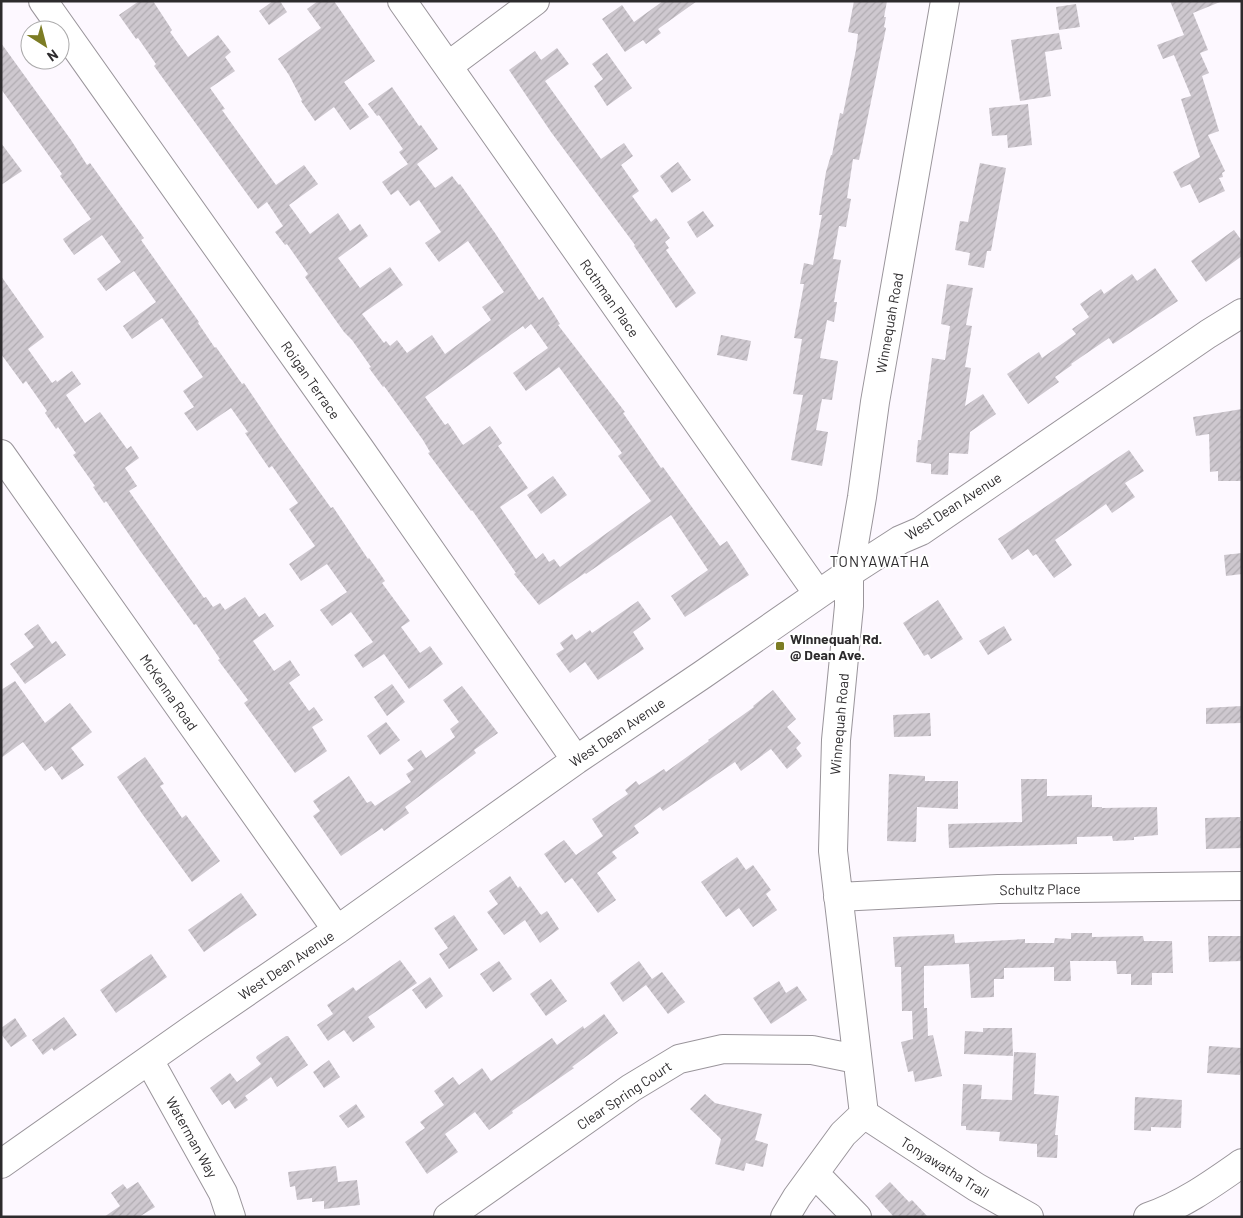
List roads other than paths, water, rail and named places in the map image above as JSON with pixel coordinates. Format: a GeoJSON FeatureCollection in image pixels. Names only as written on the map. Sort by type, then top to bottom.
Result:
{"type":"FeatureCollection","features":[{"type":"Feature","properties":{"kind":"street","name":"Roigan Terrace"},"geometry":{"type":"LineString","coordinates":[[43,1],[360,449],[576,760]]}},
{"type":"Feature","properties":{"kind":"street","name":"Rothman Place"},"geometry":{"type":"LineString","coordinates":[[402,1],[818,594]]}},
{"type":"Feature","properties":{"kind":"street"},"geometry":{"type":"LineString","coordinates":[[448,66],[535,1]]}},
{"type":"Feature","properties":{"kind":"street","name":"Winnequah Road"},"geometry":{"type":"LineString","coordinates":[[864,1114],[856,1059],[833,851],[836,740],[849,606],[849,572],[878,387],[945,1]]}},
{"type":"Feature","properties":{"kind":"street","name":"West Dean Avenue"},"geometry":{"type":"LineString","coordinates":[[1,1164],[337,930],[576,760],[849,572],[900,540],[921,531],[1208,334],[1242,313]]}},
{"type":"Feature","properties":{"kind":"street","name":"McKenna Road"},"geometry":{"type":"LineString","coordinates":[[1,454],[337,930]]}},
{"type":"Feature","properties":{"kind":"street","name":"Schultz Place"},"geometry":{"type":"LineString","coordinates":[[838,897],[998,889],[1242,886]]}},
{"type":"Feature","properties":{"kind":"street","name":"Clear Spring Court"},"geometry":{"type":"LineString","coordinates":[[448,1217],[631,1088],[679,1059],[722,1049],[812,1050],[856,1059]]}},
{"type":"Feature","properties":{"kind":"street","name":"Waterman Way"},"geometry":{"type":"LineString","coordinates":[[149,1060],[223,1193],[231,1217]]}},
{"type":"Feature","properties":{"kind":"street"},"geometry":{"type":"LineString","coordinates":[[785,1217],[843,1134],[864,1114]]}},
{"type":"Feature","properties":{"kind":"street","name":"Tonyawatha Trail"},"geometry":{"type":"LineString","coordinates":[[864,1114],[976,1187],[1029,1217]]}},
{"type":"Feature","properties":{"kind":"street"},"geometry":{"type":"LineString","coordinates":[[1148,1217],[1193,1197],[1242,1163]]}},
{"type":"Feature","properties":{"kind":"street"},"geometry":{"type":"LineString","coordinates":[[815,1174],[857,1217]]}},
{"type":"Feature","properties":{"kind":"place","name":"Winnequah Rd. @ Dean Ave."},"geometry":{"type":"Point","coordinates":[780,646]}},
{"type":"Feature","properties":{"kind":"district","name":"TONYAWATHA"},"geometry":{"type":"Point","coordinates":[880,561]}}]}
